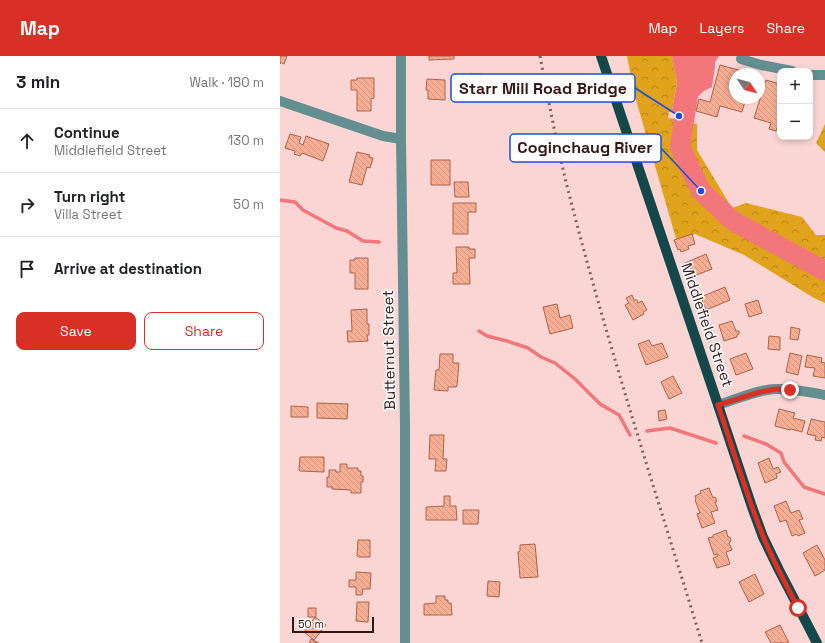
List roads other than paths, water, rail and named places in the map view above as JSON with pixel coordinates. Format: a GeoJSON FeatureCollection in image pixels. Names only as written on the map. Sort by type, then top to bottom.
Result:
{"type":"FeatureCollection","features":[{"type":"Feature","properties":{"kind":"main road","name":"Middlefield Street"},"geometry":{"type":"LineString","coordinates":[[601,56],[752,507],[778,570],[817,643]]}},
{"type":"Feature","properties":{"kind":"street","name":"Butternut Street"},"geometry":{"type":"LineString","coordinates":[[401,56],[405,427],[405,643]]}},
{"type":"Feature","properties":{"kind":"street"},"geometry":{"type":"LineString","coordinates":[[741,59],[779,68]]}},
{"type":"Feature","properties":{"kind":"street"},"geometry":{"type":"LineString","coordinates":[[813,75],[825,75]]}},
{"type":"Feature","properties":{"kind":"street"},"geometry":{"type":"LineString","coordinates":[[280,101],[383,136],[401,139]]}},
{"type":"Feature","properties":{"kind":"street"},"geometry":{"type":"LineString","coordinates":[[718,405],[760,392],[776,389],[825,395]]}},
{"type":"Feature","properties":{"kind":"waterway"},"geometry":{"type":"LineString","coordinates":[[691,56],[689,89],[680,147],[701,191],[733,221],[825,271]]}},
{"type":"Feature","properties":{"kind":"waterway"},"geometry":{"type":"LineString","coordinates":[[280,200],[295,202],[303,210],[336,228],[347,231],[363,241],[379,242]]}},
{"type":"Feature","properties":{"kind":"waterway"},"geometry":{"type":"LineString","coordinates":[[479,331],[487,336],[528,348],[541,357],[555,363],[575,379],[600,404],[619,415],[630,435]]}},
{"type":"Feature","properties":{"kind":"waterway"},"geometry":{"type":"LineString","coordinates":[[647,431],[670,428],[716,443]]}},
{"type":"Feature","properties":{"kind":"waterway"},"geometry":{"type":"LineString","coordinates":[[744,436],[766,444],[781,453],[784,462],[804,487],[825,494]]}},
{"type":"Feature","properties":{"kind":"railway"},"geometry":{"type":"LineString","coordinates":[[540,56],[562,166],[597,298],[702,643]]}},
{"type":"Feature","properties":{"kind":"place","name":"Starr Mill Road Bridge"},"geometry":{"type":"Point","coordinates":[679,116]}},
{"type":"Feature","properties":{"kind":"place","name":"Coginchaug River"},"geometry":{"type":"Point","coordinates":[701,191]}}]}
